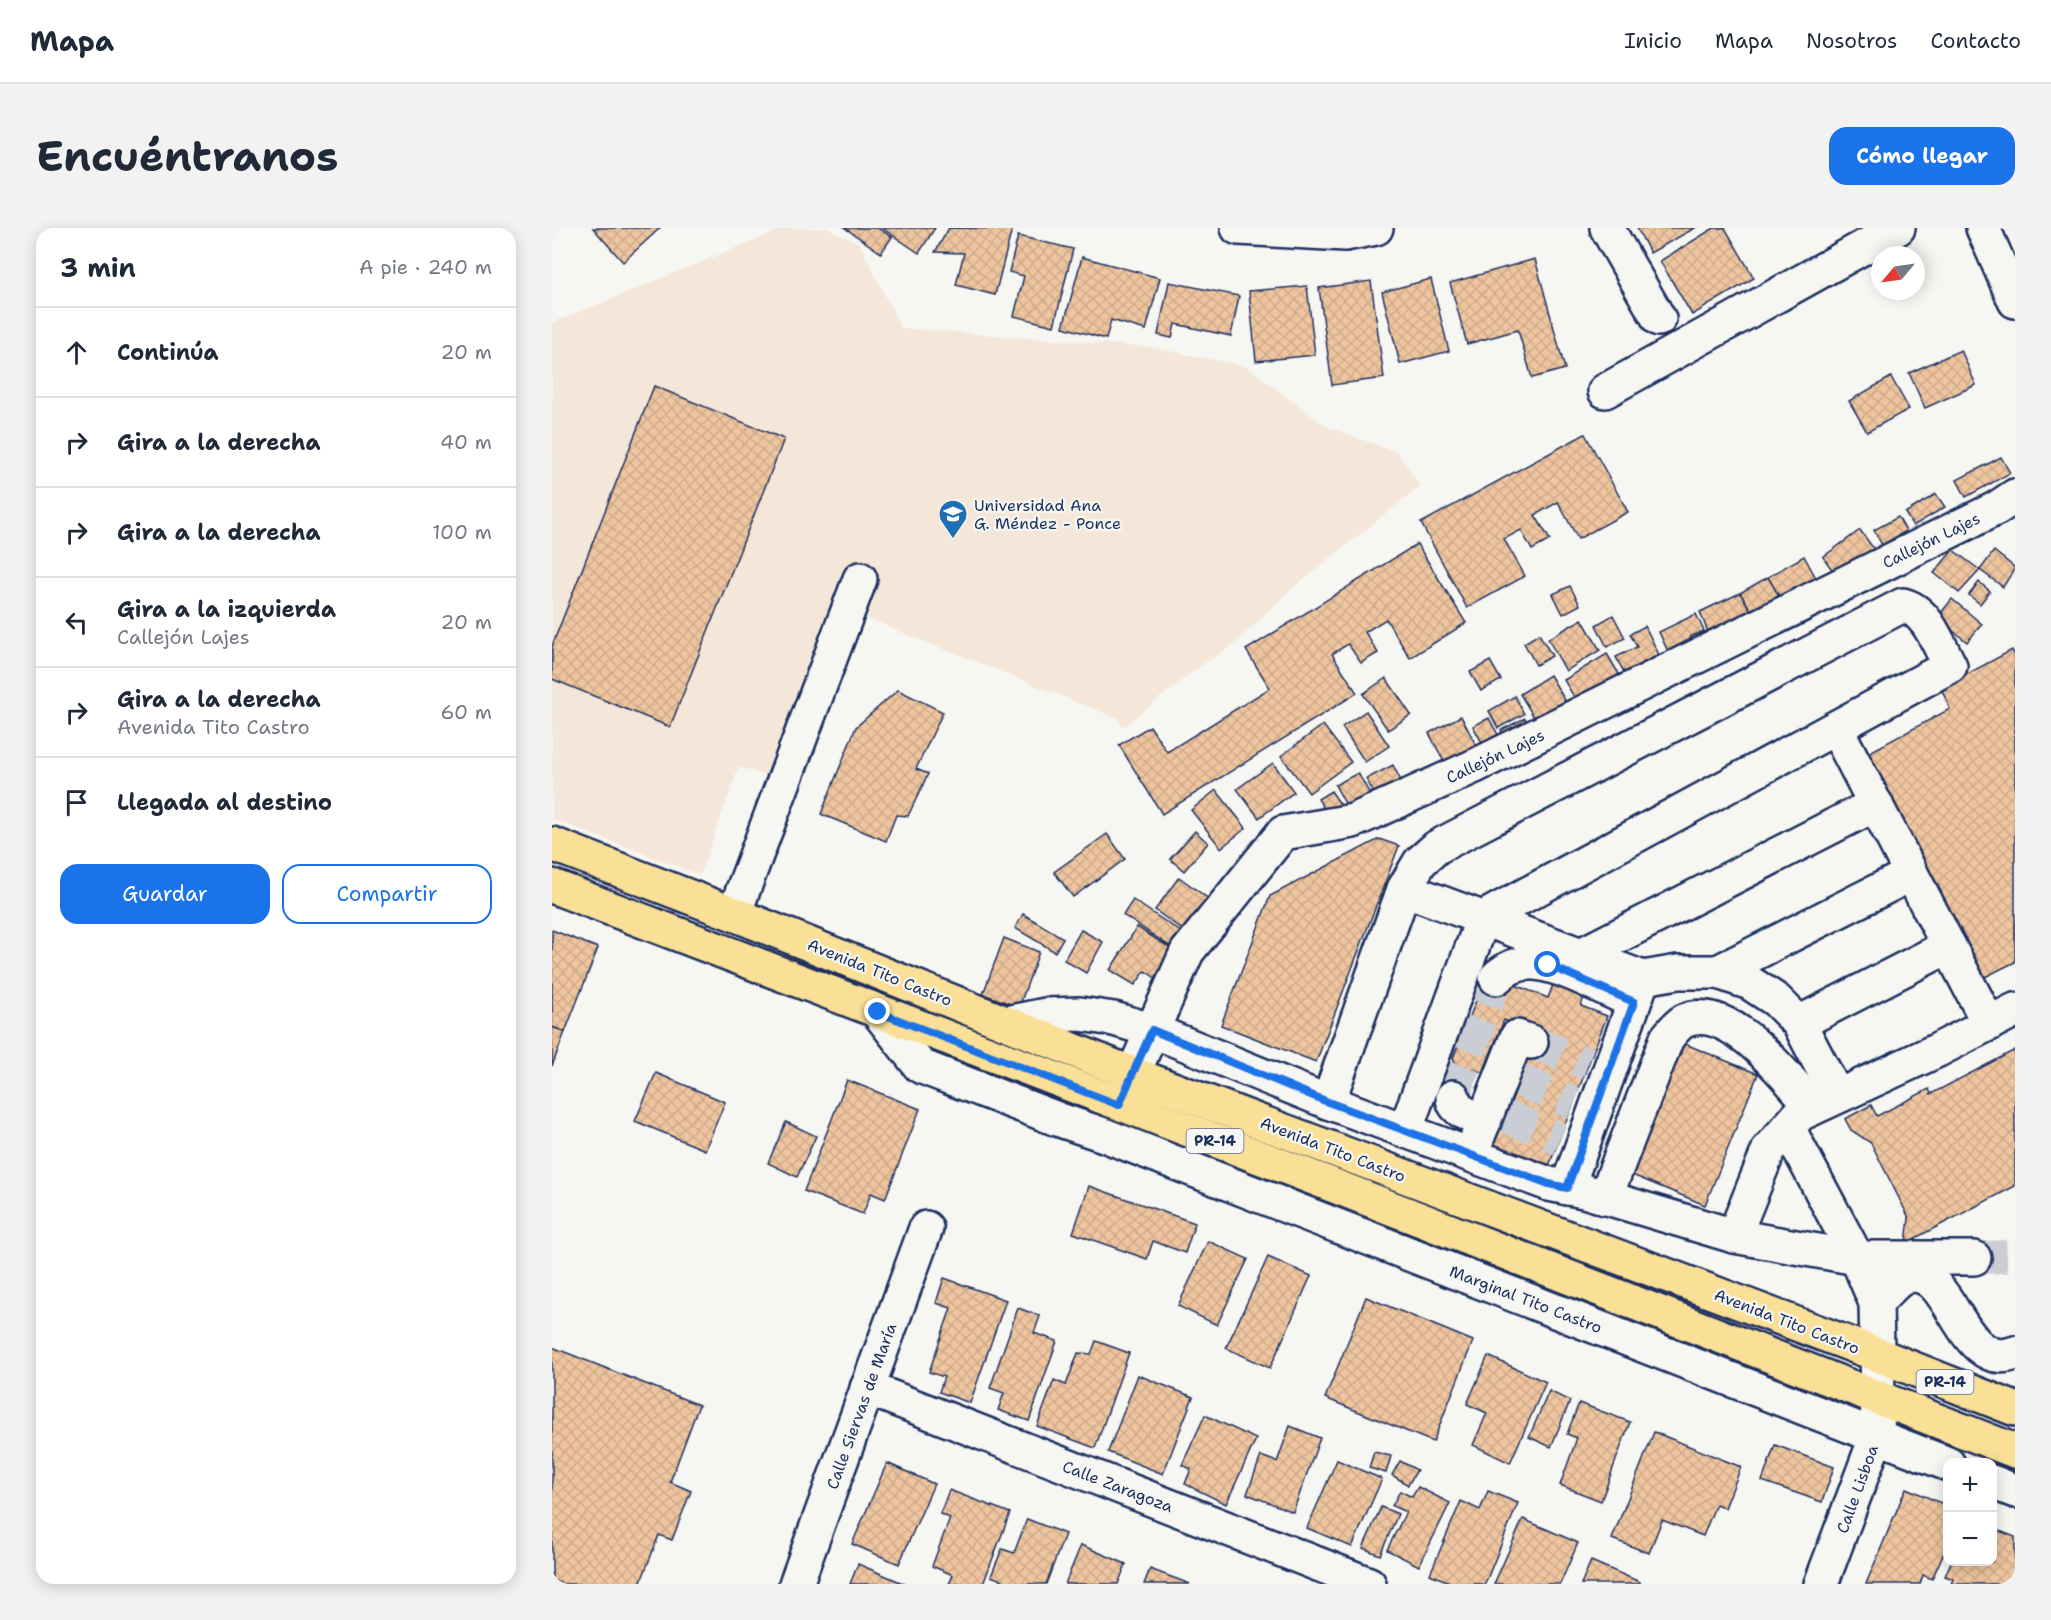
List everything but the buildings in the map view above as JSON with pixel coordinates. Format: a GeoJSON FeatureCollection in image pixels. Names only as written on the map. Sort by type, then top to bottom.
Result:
{"type":"FeatureCollection","features":[{"type":"Feature","properties":{"kind":"main road","name":"Avenida Tito Castro"},"geometry":{"type":"LineString","coordinates":[[552,844],[734,914],[1133,1074],[1876,1354],[2015,1409]]}},
{"type":"Feature","properties":{"kind":"main road","name":"Avenida Tito Castro"},"geometry":{"type":"LineString","coordinates":[[552,886],[1878,1396],[2015,1451]]}},
{"type":"Feature","properties":{"kind":"street"},"geometry":{"type":"LineString","coordinates":[[1238,228],[1345,234],[1376,228]]}},
{"type":"Feature","properties":{"kind":"street"},"geometry":{"type":"LineString","coordinates":[[1607,228],[1659,319]]}},
{"type":"Feature","properties":{"kind":"street"},"geometry":{"type":"LineString","coordinates":[[1605,391],[1898,228]]}},
{"type":"Feature","properties":{"kind":"street"},"geometry":{"type":"LineString","coordinates":[[1983,228],[2015,301]]}},
{"type":"Feature","properties":{"kind":"street","name":"Callejón Lajes"},"geometry":{"type":"LineString","coordinates":[[1104,1135],[1187,952],[1283,833],[1353,821],[1475,766],[1997,508],[2015,496]]}},
{"type":"Feature","properties":{"kind":"street"},"geometry":{"type":"LineString","coordinates":[[734,914],[860,579]]}},
{"type":"Feature","properties":{"kind":"street"},"geometry":{"type":"LineString","coordinates":[[1328,1102],[1404,889],[1420,862],[1437,847],[1904,605],[1912,607],[1923,616],[1950,666],[1483,918],[1405,1131]]}},
{"type":"Feature","properties":{"kind":"street"},"geometry":{"type":"LineString","coordinates":[[1734,1236],[1770,1149],[1800,1114],[1938,1050],[2002,1017],[1949,946],[1836,728]]}},
{"type":"Feature","properties":{"kind":"street"},"geometry":{"type":"LineString","coordinates":[[1583,954],[1876,804]]}},
{"type":"Feature","properties":{"kind":"street"},"geometry":{"type":"LineString","coordinates":[[1718,972],[1911,874]]}},
{"type":"Feature","properties":{"kind":"street"},"geometry":{"type":"LineString","coordinates":[[1404,889],[1583,954],[1638,990]]}},
{"type":"Feature","properties":{"kind":"street"},"geometry":{"type":"LineString","coordinates":[[1798,1023],[1949,946]]}},
{"type":"Feature","properties":{"kind":"street"},"geometry":{"type":"LineString","coordinates":[[1496,978],[1510,967],[1534,963],[1638,990]]}},
{"type":"Feature","properties":{"kind":"street"},"geometry":{"type":"LineString","coordinates":[[1567,1188],[1570,1143],[1598,1068],[1638,990],[1678,972],[1718,972],[1750,983],[1776,1000],[1798,1023],[1825,1102]]}},
{"type":"Feature","properties":{"kind":"street","name":"Marginal Tito Castro"},"geometry":{"type":"LineString","coordinates":[[878,1012],[920,1066],[1104,1135],[1943,1462]]}},
{"type":"Feature","properties":{"kind":"street"},"geometry":{"type":"LineString","coordinates":[[1006,1023],[1046,1015],[1080,1014],[1114,1019],[1152,1030],[1328,1102],[1549,1184],[1734,1236],[1857,1258],[1974,1258]]}},
{"type":"Feature","properties":{"kind":"street"},"geometry":{"type":"LineString","coordinates":[[1605,1198],[1667,1038],[1682,1022],[1697,1017],[1735,1028],[1825,1102]]}},
{"type":"Feature","properties":{"kind":"street"},"geometry":{"type":"LineString","coordinates":[[1471,1154],[1492,1116],[1509,1077],[1517,1037],[1531,1042]]}},
{"type":"Feature","properties":{"kind":"street"},"geometry":{"type":"LineString","coordinates":[[1453,1097],[1454,1106],[1459,1109],[1492,1116]]}},
{"type":"Feature","properties":{"kind":"street"},"geometry":{"type":"LineString","coordinates":[[1788,1128],[1857,1258],[1876,1303],[1906,1276],[1915,1275],[1930,1280],[1976,1344],[1990,1353],[2005,1357],[2015,1353]]}},
{"type":"Feature","properties":{"kind":"street","name":"Calle Siervas de María"},"geometry":{"type":"LineString","coordinates":[[796,1584],[926,1228]]}},
{"type":"Feature","properties":{"kind":"street","name":"Calle Lisboa"},"geometry":{"type":"LineString","coordinates":[[1821,1584],[1877,1435],[1876,1303]]}},
{"type":"Feature","properties":{"kind":"street","name":"Calle Zaragoza"},"geometry":{"type":"LineString","coordinates":[[867,1388],[1370,1584]]}},
{"type":"Feature","properties":{"kind":"street"},"geometry":{"type":"LineString","coordinates":[[1997,1484],[2015,1491]]}},
{"type":"Feature","properties":{"kind":"shaded area","name":"Universidad Ana G. Méndez - Ponce"},"geometry":{"type":"Polygon","coordinates":[[[785,228],[827,228],[859,243],[901,328],[1148,347],[1246,366],[1327,427],[1397,452],[1420,486],[1288,592],[1233,645],[1196,669],[1126,725],[1121,726],[1119,719],[834,605],[768,776],[739,767],[700,875],[552,819],[552,323],[785,228]]]}},
{"type":"Feature","properties":{"kind":"tunnel"},"geometry":{"type":"LineString","coordinates":[[1453,1097],[1496,978]]}},
{"type":"Feature","properties":{"kind":"tunnel"},"geometry":{"type":"LineString","coordinates":[[1531,1042],[1588,1064]]}},
{"type":"Feature","properties":{"kind":"tunnel"},"geometry":{"type":"LineString","coordinates":[[1516,1079],[1574,1103]]}},
{"type":"Feature","properties":{"kind":"tunnel"},"geometry":{"type":"LineString","coordinates":[[1503,1115],[1560,1139]]}},
{"type":"Feature","properties":{"kind":"tunnel"},"geometry":{"type":"LineString","coordinates":[[1974,1258],[2015,1256]]}},
{"type":"Feature","properties":{"kind":"place","name":"Universidad Ana G. Méndez - Ponce"},"geometry":{"type":"Point","coordinates":[953,540]}},
{"type":"Feature","properties":{"kind":"route"},"geometry":{"type":"LineString","coordinates":[[878,1012],[1119,1105],[1152,1030],[1347,1109],[1549,1184],[1567,1188],[1634,1002],[1548,965]]}}]}
